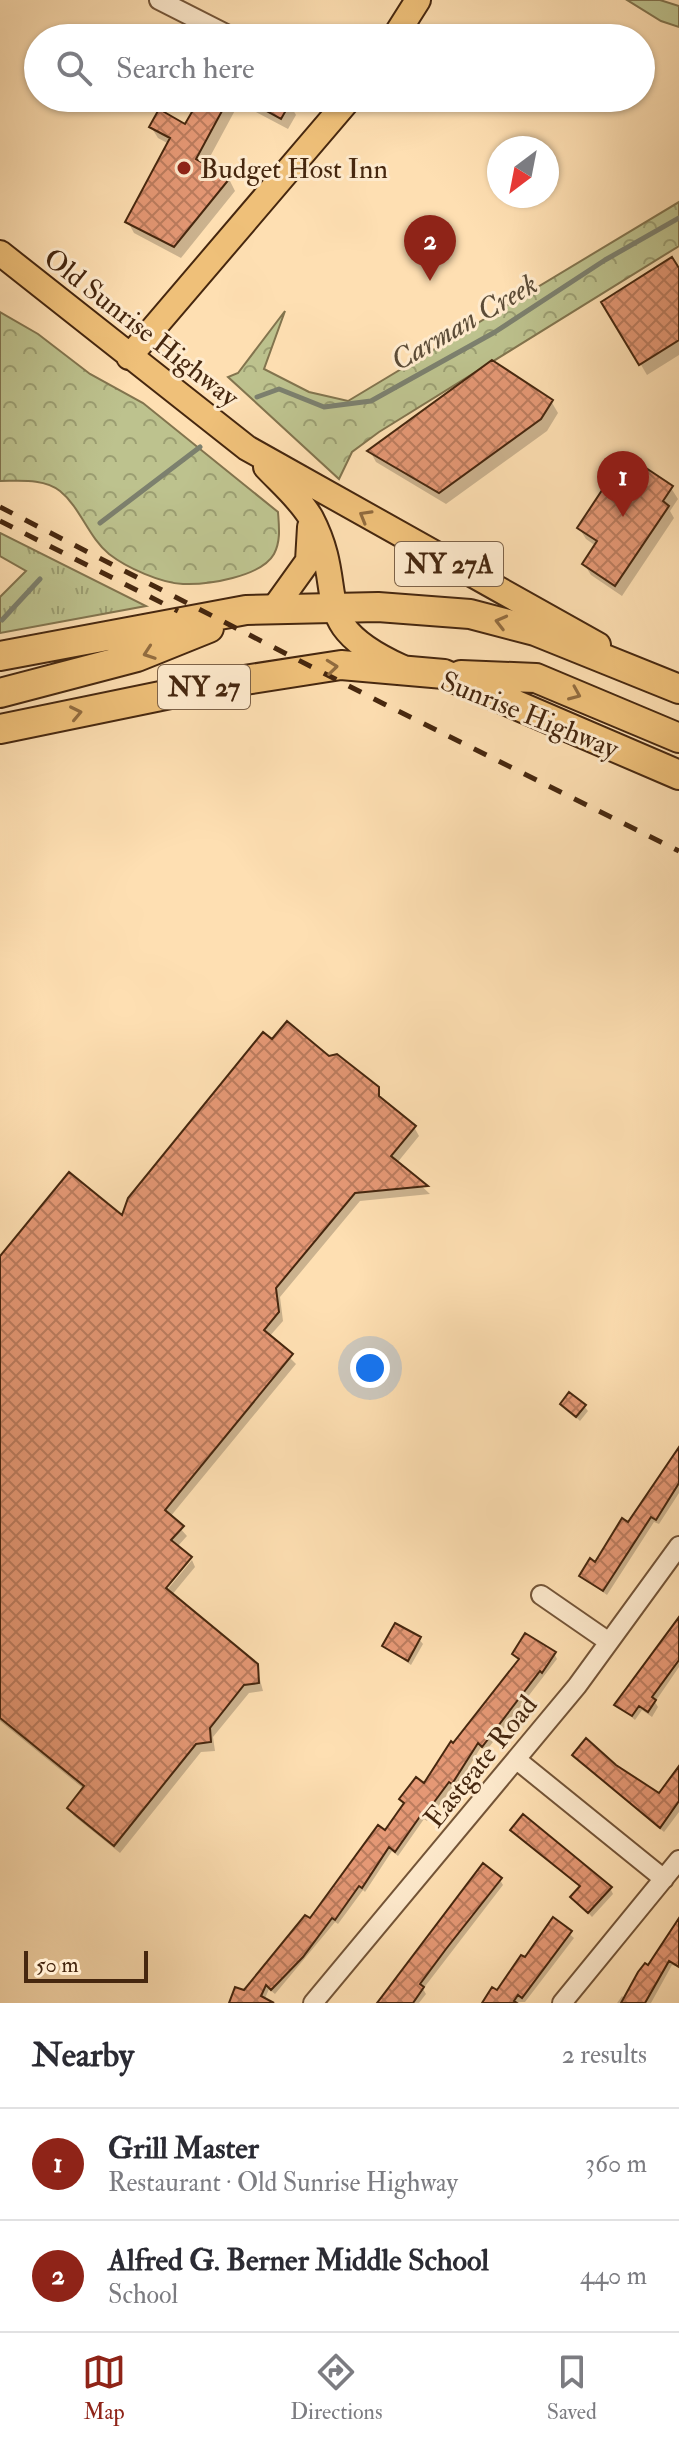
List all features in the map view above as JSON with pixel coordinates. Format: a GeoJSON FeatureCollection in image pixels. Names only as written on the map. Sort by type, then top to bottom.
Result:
{"type":"FeatureCollection","features":[{"type":"Feature","properties":{"kind":"highway","name":"NY 27"},"geometry":{"type":"LineString","coordinates":[[0,656],[246,610],[332,606],[470,614],[535,631],[654,676],[679,689]]}},
{"type":"Feature","properties":{"kind":"highway"},"geometry":{"type":"LineString","coordinates":[[0,693],[167,647],[246,610]]}},
{"type":"Feature","properties":{"kind":"highway","name":"Sunrise Highway"},"geometry":{"type":"LineString","coordinates":[[0,729],[219,684],[341,665],[444,674],[679,775]]}},
{"type":"Feature","properties":{"kind":"highway"},"geometry":{"type":"LineString","coordinates":[[444,674],[536,678],[679,738]]}},
{"type":"Feature","properties":{"kind":"main road"},"geometry":{"type":"LineString","coordinates":[[403,24],[418,0]]}},
{"type":"Feature","properties":{"kind":"main road"},"geometry":{"type":"LineString","coordinates":[[129,357],[338,112]]}},
{"type":"Feature","properties":{"kind":"main road","name":"Old Sunrise Highway"},"geometry":{"type":"LineString","coordinates":[[0,253],[247,448],[654,676]]}},
{"type":"Feature","properties":{"kind":"main road","name":"Old Sunrise Highway"},"geometry":{"type":"LineString","coordinates":[[247,448],[310,517],[325,556],[332,606],[340,625],[354,641],[410,671]]}},
{"type":"Feature","properties":{"kind":"main road"},"geometry":{"type":"LineString","coordinates":[[275,607],[308,561],[310,517]]}},
{"type":"Feature","properties":{"kind":"street"},"geometry":{"type":"LineString","coordinates":[[164,1],[208,24]]}},
{"type":"Feature","properties":{"kind":"street","name":"Eastgate Road"},"geometry":{"type":"LineString","coordinates":[[313,2003],[517,1760],[679,1546]]}},
{"type":"Feature","properties":{"kind":"street"},"geometry":{"type":"LineString","coordinates":[[541,1595],[609,1642]]}},
{"type":"Feature","properties":{"kind":"street"},"geometry":{"type":"LineString","coordinates":[[517,1760],[664,1879]]}},
{"type":"Feature","properties":{"kind":"street"},"geometry":{"type":"LineString","coordinates":[[562,2003],[679,1860]]}},
{"type":"Feature","properties":{"kind":"green space"},"geometry":{"type":"Polygon","coordinates":[[[627,0],[660,0],[679,6],[679,27],[661,21],[627,0]]]}},
{"type":"Feature","properties":{"kind":"green space"},"geometry":{"type":"Polygon","coordinates":[[[679,202],[679,246],[379,432],[352,452],[339,479],[228,377],[238,373],[285,311],[264,369],[309,392],[348,401],[679,202]]]}},
{"type":"Feature","properties":{"kind":"green space"},"geometry":{"type":"Polygon","coordinates":[[[0,312],[38,334],[90,374],[143,403],[278,512],[278,544],[267,562],[246,574],[206,583],[183,584],[155,578],[109,554],[73,505],[54,487],[31,481],[0,481],[0,312]]]}},
{"type":"Feature","properties":{"kind":"green space"},"geometry":{"type":"Polygon","coordinates":[[[0,533],[146,606],[0,633],[0,597],[26,571],[0,556],[0,533]]]}},
{"type":"Feature","properties":{"kind":"building","name":"Budget Host Inn"},"geometry":{"type":"Polygon","coordinates":[[[157,112],[164,112],[185,124],[192,112],[221,112],[196,159],[230,178],[174,247],[125,222],[170,138],[149,127],[157,112]]]}},
{"type":"Feature","properties":{"kind":"building"},"geometry":{"type":"Polygon","coordinates":[[[268,112],[285,112],[281,119],[268,112]]]}},
{"type":"Feature","properties":{"kind":"building"},"geometry":{"type":"Polygon","coordinates":[[[672,257],[679,268],[679,340],[639,365],[601,302],[672,257]]]}},
{"type":"Feature","properties":{"kind":"building"},"geometry":{"type":"Polygon","coordinates":[[[492,360],[553,400],[541,419],[439,493],[367,451],[492,360]]]}},
{"type":"Feature","properties":{"kind":"building"},"geometry":{"type":"Polygon","coordinates":[[[631,458],[673,486],[663,501],[669,506],[615,586],[582,564],[597,541],[577,528],[616,469],[621,472],[631,458]]]}},
{"type":"Feature","properties":{"kind":"building"},"geometry":{"type":"Polygon","coordinates":[[[287,1021],[329,1056],[337,1054],[379,1087],[379,1096],[416,1126],[391,1156],[428,1186],[355,1193],[276,1288],[279,1312],[264,1330],[293,1354],[165,1510],[184,1526],[171,1540],[192,1557],[166,1588],[258,1664],[259,1683],[244,1685],[210,1728],[211,1742],[196,1744],[114,1846],[67,1808],[84,1786],[0,1718],[0,1256],[69,1172],[122,1215],[128,1198],[263,1032],[272,1039],[287,1021]]]}},
{"type":"Feature","properties":{"kind":"building"},"geometry":{"type":"Polygon","coordinates":[[[569,1392],[586,1405],[576,1417],[560,1404],[569,1392]]]}},
{"type":"Feature","properties":{"kind":"building"},"geometry":{"type":"Polygon","coordinates":[[[679,1447],[679,1483],[656,1520],[651,1517],[603,1591],[579,1576],[590,1558],[595,1562],[622,1518],[628,1522],[679,1447]]]}},
{"type":"Feature","properties":{"kind":"building"},"geometry":{"type":"Polygon","coordinates":[[[679,1617],[679,1660],[652,1697],[656,1700],[648,1712],[639,1706],[632,1716],[614,1705],[679,1617]]]}},
{"type":"Feature","properties":{"kind":"building"},"geometry":{"type":"Polygon","coordinates":[[[395,1623],[421,1637],[408,1661],[382,1646],[395,1623]]]}},
{"type":"Feature","properties":{"kind":"building"},"geometry":{"type":"Polygon","coordinates":[[[525,1633],[556,1652],[542,1673],[540,1671],[482,1747],[478,1743],[452,1784],[449,1782],[423,1817],[421,1815],[395,1852],[389,1847],[362,1888],[359,1886],[303,1957],[271,1990],[266,1985],[261,1996],[274,2003],[229,2003],[235,1987],[244,1990],[305,1915],[310,1918],[378,1825],[385,1830],[404,1803],[399,1799],[416,1777],[424,1783],[451,1741],[453,1743],[519,1659],[512,1654],[525,1633]]]}},
{"type":"Feature","properties":{"kind":"building"},"geometry":{"type":"Polygon","coordinates":[[[586,1738],[616,1765],[659,1793],[679,1766],[679,1801],[660,1828],[572,1755],[586,1738]]]}},
{"type":"Feature","properties":{"kind":"building"},"geometry":{"type":"Polygon","coordinates":[[[523,1814],[612,1887],[588,1913],[570,1897],[580,1886],[510,1830],[523,1814]]]}},
{"type":"Feature","properties":{"kind":"building"},"geometry":{"type":"Polygon","coordinates":[[[483,1863],[502,1878],[420,1984],[424,1987],[413,2003],[377,2003],[483,1863]]]}},
{"type":"Feature","properties":{"kind":"building"},"geometry":{"type":"Polygon","coordinates":[[[553,1917],[572,1931],[522,1998],[518,1995],[514,2001],[517,2003],[482,2003],[492,1987],[497,1990],[521,1955],[525,1957],[553,1917]]]}},
{"type":"Feature","properties":{"kind":"building"},"geometry":{"type":"Polygon","coordinates":[[[679,1918],[679,1967],[669,1961],[645,2003],[621,2003],[638,1972],[645,1963],[648,1965],[679,1918]]]}},
{"type":"Feature","properties":{"kind":"waterway","name":"Carman Creek"},"geometry":{"type":"LineString","coordinates":[[257,397],[279,389],[324,407],[371,401],[495,332],[605,260],[679,218]]}},
{"type":"Feature","properties":{"kind":"waterway","name":"Carman Creek"},"geometry":{"type":"LineString","coordinates":[[100,523],[200,447]]}},
{"type":"Feature","properties":{"kind":"waterway","name":"Carman Creek"},"geometry":{"type":"LineString","coordinates":[[2,620],[40,579]]}},
{"type":"Feature","properties":{"kind":"railway"},"geometry":{"type":"LineString","coordinates":[[0,507],[679,851]]}},
{"type":"Feature","properties":{"kind":"railway"},"geometry":{"type":"LineString","coordinates":[[0,521],[178,611]]}},
{"type":"Feature","properties":{"kind":"place","name":"Budget Host Inn"},"geometry":{"type":"Point","coordinates":[184,168]}},
{"type":"Feature","properties":{"kind":"place","name":"Alfred G. Berner Middle School"},"geometry":{"type":"Point","coordinates":[430,281]}},
{"type":"Feature","properties":{"kind":"place","name":"Grill Master"},"geometry":{"type":"Point","coordinates":[623,517]}}]}
